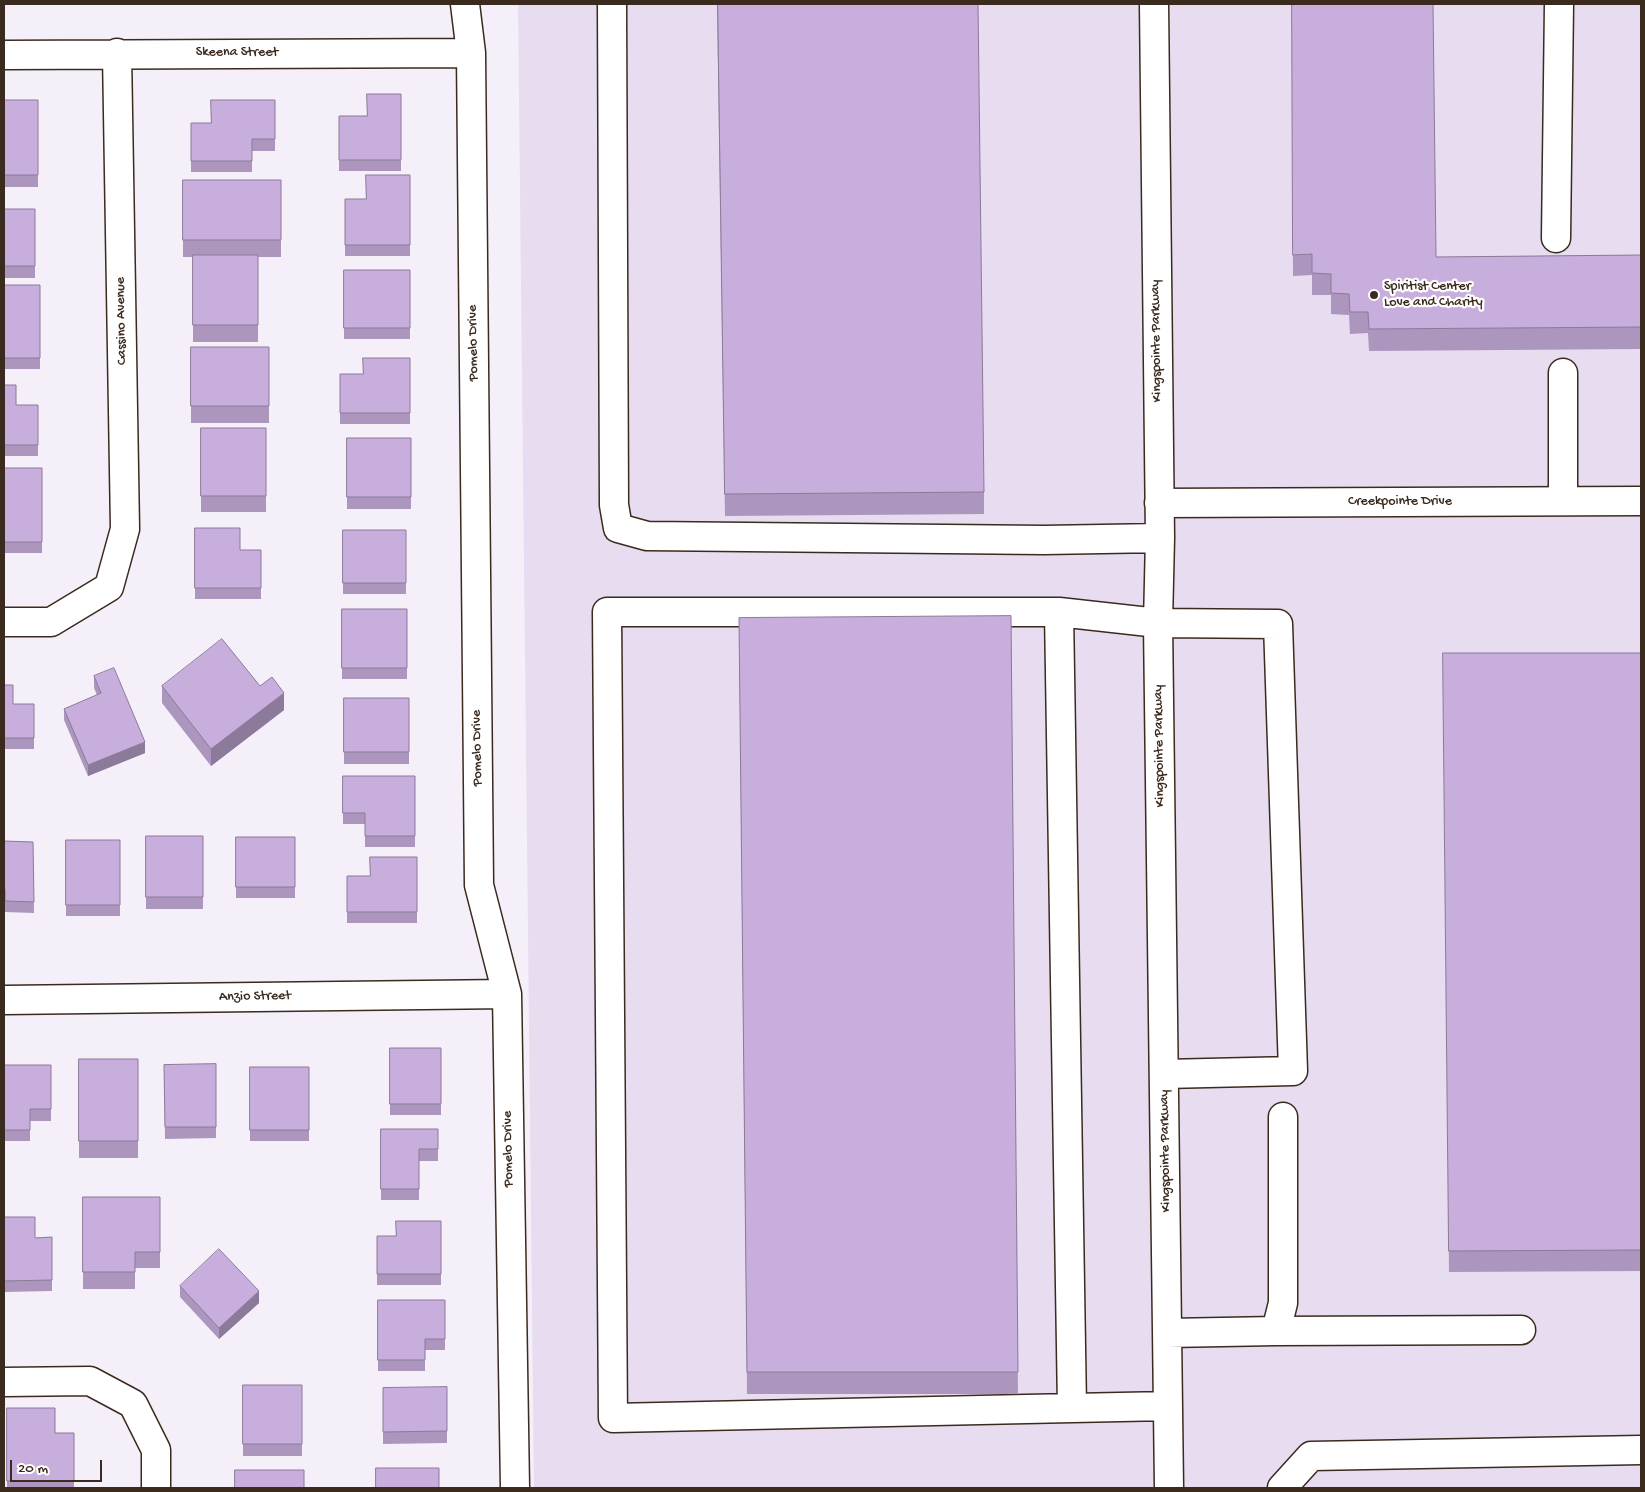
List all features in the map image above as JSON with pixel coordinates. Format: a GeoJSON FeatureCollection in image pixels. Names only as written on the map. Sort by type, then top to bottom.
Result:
{"type":"FeatureCollection","features":[{"type":"Feature","properties":{"kind":"street","name":"Pomelo Drive"},"geometry":{"type":"LineString","coordinates":[[465,4],[471,53],[479,885],[506,994],[514,1488]]}},
{"type":"Feature","properties":{"kind":"street"},"geometry":{"type":"LineString","coordinates":[[612,4],[614,505],[618,528],[647,536],[1034,540],[1160,538]]}},
{"type":"Feature","properties":{"kind":"street","name":"Kingspointe Parkway"},"geometry":{"type":"LineString","coordinates":[[1154,4],[1160,538],[1158,623],[1169,1488]]}},
{"type":"Feature","properties":{"kind":"street"},"geometry":{"type":"LineString","coordinates":[[1556,238],[1560,4]]}},
{"type":"Feature","properties":{"kind":"street","name":"Skeena Street"},"geometry":{"type":"LineString","coordinates":[[4,55],[117,53],[471,53]]}},
{"type":"Feature","properties":{"kind":"street","name":"Cassino Avenue"},"geometry":{"type":"LineString","coordinates":[[4,622],[51,622],[110,587],[125,529],[117,53]]}},
{"type":"Feature","properties":{"kind":"street"},"geometry":{"type":"LineString","coordinates":[[1562,373],[1564,501]]}},
{"type":"Feature","properties":{"kind":"street","name":"Creekpointe Drive"},"geometry":{"type":"LineString","coordinates":[[1159,503],[1641,501]]}},
{"type":"Feature","properties":{"kind":"street"},"geometry":{"type":"LineString","coordinates":[[1165,1074],[1293,1071],[1278,624],[1158,623],[1060,612],[607,612],[613,1418],[1168,1406]]}},
{"type":"Feature","properties":{"kind":"street"},"geometry":{"type":"LineString","coordinates":[[1060,612],[1072,1408]]}},
{"type":"Feature","properties":{"kind":"street","name":"Anzio Street"},"geometry":{"type":"LineString","coordinates":[[4,1000],[506,994]]}},
{"type":"Feature","properties":{"kind":"street"},"geometry":{"type":"LineString","coordinates":[[1276,1331],[1283,1303],[1283,1117]]}},
{"type":"Feature","properties":{"kind":"street"},"geometry":{"type":"LineString","coordinates":[[1168,1333],[1521,1330]]}},
{"type":"Feature","properties":{"kind":"street"},"geometry":{"type":"LineString","coordinates":[[4,1382],[90,1381],[133,1404],[156,1450],[156,1488]]}},
{"type":"Feature","properties":{"kind":"street"},"geometry":{"type":"LineString","coordinates":[[1282,1488],[1311,1456],[1641,1450]]}},
{"type":"Feature","properties":{"kind":"shaded area"},"geometry":{"type":"Polygon","coordinates":[[[518,4],[1641,4],[1641,1488],[534,1488],[518,4]]]}},
{"type":"Feature","properties":{"kind":"building"},"geometry":{"type":"Polygon","coordinates":[[[718,4],[978,4],[984,492],[725,494],[718,4]]]}},
{"type":"Feature","properties":{"kind":"building"},"geometry":{"type":"Polygon","coordinates":[[[1292,4],[1433,4],[1436,257],[1641,255],[1641,327],[1369,329],[1368,312],[1350,312],[1349,294],[1331,293],[1331,274],[1312,273],[1312,254],[1293,255],[1292,4]]]}},
{"type":"Feature","properties":{"kind":"building"},"geometry":{"type":"Polygon","coordinates":[[[367,94],[401,94],[401,160],[339,160],[339,116],[367,116],[367,94]]]}},
{"type":"Feature","properties":{"kind":"building"},"geometry":{"type":"Polygon","coordinates":[[[4,100],[38,100],[38,175],[4,175],[4,100]]]}},
{"type":"Feature","properties":{"kind":"building"},"geometry":{"type":"Polygon","coordinates":[[[211,100],[275,100],[275,139],[252,139],[252,161],[191,161],[191,123],[211,123],[211,100]]]}},
{"type":"Feature","properties":{"kind":"building"},"geometry":{"type":"Polygon","coordinates":[[[366,175],[410,175],[410,245],[345,245],[345,199],[366,199],[366,175]]]}},
{"type":"Feature","properties":{"kind":"building"},"geometry":{"type":"Polygon","coordinates":[[[183,180],[281,180],[281,240],[183,240],[183,180]]]}},
{"type":"Feature","properties":{"kind":"building"},"geometry":{"type":"Polygon","coordinates":[[[4,209],[35,209],[35,266],[4,266],[4,209]]]}},
{"type":"Feature","properties":{"kind":"building"},"geometry":{"type":"Polygon","coordinates":[[[193,255],[258,255],[258,325],[193,325],[193,255]]]}},
{"type":"Feature","properties":{"kind":"building"},"geometry":{"type":"Polygon","coordinates":[[[344,270],[410,270],[410,328],[344,328],[344,270]]]}},
{"type":"Feature","properties":{"kind":"building"},"geometry":{"type":"Polygon","coordinates":[[[4,285],[40,285],[40,358],[4,358],[4,285]]]}},
{"type":"Feature","properties":{"kind":"building"},"geometry":{"type":"Polygon","coordinates":[[[191,347],[269,347],[269,406],[191,406],[191,347]]]}},
{"type":"Feature","properties":{"kind":"building"},"geometry":{"type":"Polygon","coordinates":[[[363,358],[410,358],[410,413],[340,413],[340,374],[363,374],[363,358]]]}},
{"type":"Feature","properties":{"kind":"building"},"geometry":{"type":"Polygon","coordinates":[[[4,385],[16,385],[16,405],[38,405],[38,445],[4,445],[4,385]]]}},
{"type":"Feature","properties":{"kind":"building"},"geometry":{"type":"Polygon","coordinates":[[[201,428],[266,428],[266,496],[201,496],[201,428]]]}},
{"type":"Feature","properties":{"kind":"building"},"geometry":{"type":"Polygon","coordinates":[[[347,438],[411,438],[411,497],[347,497],[347,438]]]}},
{"type":"Feature","properties":{"kind":"building"},"geometry":{"type":"Polygon","coordinates":[[[4,468],[42,468],[42,542],[4,542],[4,468]]]}},
{"type":"Feature","properties":{"kind":"building"},"geometry":{"type":"Polygon","coordinates":[[[195,528],[240,528],[240,550],[261,550],[261,588],[195,588],[195,528]]]}},
{"type":"Feature","properties":{"kind":"building"},"geometry":{"type":"Polygon","coordinates":[[[343,530],[406,530],[406,583],[343,583],[343,530]]]}},
{"type":"Feature","properties":{"kind":"building"},"geometry":{"type":"Polygon","coordinates":[[[342,609],[407,609],[407,668],[342,668],[342,609]]]}},
{"type":"Feature","properties":{"kind":"building"},"geometry":{"type":"Polygon","coordinates":[[[1011,616],[1018,1372],[747,1372],[739,618],[1011,616]]]}},
{"type":"Feature","properties":{"kind":"building"},"geometry":{"type":"Polygon","coordinates":[[[222,639],[260,686],[272,677],[284,693],[211,749],[162,686],[222,639]]]}},
{"type":"Feature","properties":{"kind":"building"},"geometry":{"type":"Polygon","coordinates":[[[1443,653],[1641,653],[1641,1250],[1449,1251],[1443,653]]]}},
{"type":"Feature","properties":{"kind":"building"},"geometry":{"type":"Polygon","coordinates":[[[114,668],[145,742],[88,765],[64,709],[101,693],[94,676],[114,668]]]}},
{"type":"Feature","properties":{"kind":"building"},"geometry":{"type":"Polygon","coordinates":[[[4,685],[13,685],[13,704],[34,704],[34,738],[4,738],[4,685]]]}},
{"type":"Feature","properties":{"kind":"building"},"geometry":{"type":"Polygon","coordinates":[[[344,698],[409,698],[409,752],[344,752],[344,698]]]}},
{"type":"Feature","properties":{"kind":"building"},"geometry":{"type":"Polygon","coordinates":[[[343,776],[415,776],[415,836],[365,836],[365,813],[343,813],[343,776]]]}},
{"type":"Feature","properties":{"kind":"building"},"geometry":{"type":"Polygon","coordinates":[[[146,836],[203,836],[203,897],[146,897],[146,836]]]}},
{"type":"Feature","properties":{"kind":"building"},"geometry":{"type":"Polygon","coordinates":[[[236,837],[295,837],[295,887],[236,887],[236,837]]]}},
{"type":"Feature","properties":{"kind":"building"},"geometry":{"type":"Polygon","coordinates":[[[66,840],[120,840],[120,905],[66,905],[66,840]]]}},
{"type":"Feature","properties":{"kind":"building"},"geometry":{"type":"Polygon","coordinates":[[[4,841],[33,842],[34,902],[5,901],[4,841]]]}},
{"type":"Feature","properties":{"kind":"building"},"geometry":{"type":"Polygon","coordinates":[[[370,857],[417,857],[417,912],[347,912],[347,876],[370,876],[370,857]]]}},
{"type":"Feature","properties":{"kind":"building"},"geometry":{"type":"Polygon","coordinates":[[[390,1048],[441,1048],[441,1104],[390,1104],[390,1048]]]}},
{"type":"Feature","properties":{"kind":"building"},"geometry":{"type":"Polygon","coordinates":[[[79,1059],[138,1059],[138,1141],[79,1141],[79,1059]]]}},
{"type":"Feature","properties":{"kind":"building"},"geometry":{"type":"Polygon","coordinates":[[[216,1064],[216,1127],[165,1127],[164,1065],[216,1064]]]}},
{"type":"Feature","properties":{"kind":"building"},"geometry":{"type":"Polygon","coordinates":[[[4,1065],[51,1065],[51,1109],[30,1109],[30,1130],[4,1130],[4,1065]]]}},
{"type":"Feature","properties":{"kind":"building"},"geometry":{"type":"Polygon","coordinates":[[[250,1067],[309,1067],[309,1130],[250,1130],[250,1067]]]}},
{"type":"Feature","properties":{"kind":"building"},"geometry":{"type":"Polygon","coordinates":[[[381,1129],[438,1129],[438,1149],[419,1149],[419,1189],[381,1189],[381,1129]]]}},
{"type":"Feature","properties":{"kind":"building"},"geometry":{"type":"Polygon","coordinates":[[[83,1197],[160,1197],[160,1252],[135,1252],[135,1272],[83,1272],[83,1197]]]}},
{"type":"Feature","properties":{"kind":"building"},"geometry":{"type":"Polygon","coordinates":[[[4,1217],[35,1217],[35,1238],[52,1237],[52,1280],[4,1281],[4,1217]]]}},
{"type":"Feature","properties":{"kind":"building"},"geometry":{"type":"Polygon","coordinates":[[[396,1221],[441,1221],[441,1274],[377,1274],[377,1236],[396,1236],[396,1221]]]}},
{"type":"Feature","properties":{"kind":"building"},"geometry":{"type":"Polygon","coordinates":[[[219,1249],[259,1291],[219,1328],[180,1286],[219,1249]]]}},
{"type":"Feature","properties":{"kind":"building"},"geometry":{"type":"Polygon","coordinates":[[[378,1300],[445,1300],[445,1339],[425,1339],[425,1360],[378,1360],[378,1300]]]}},
{"type":"Feature","properties":{"kind":"building"},"geometry":{"type":"Polygon","coordinates":[[[243,1385],[302,1385],[302,1444],[243,1444],[243,1385]]]}},
{"type":"Feature","properties":{"kind":"building"},"geometry":{"type":"Polygon","coordinates":[[[447,1387],[447,1431],[383,1432],[383,1388],[447,1387]]]}},
{"type":"Feature","properties":{"kind":"building"},"geometry":{"type":"Polygon","coordinates":[[[7,1408],[55,1408],[55,1433],[74,1433],[74,1481],[7,1481],[7,1408]]]}},
{"type":"Feature","properties":{"kind":"building"},"geometry":{"type":"Polygon","coordinates":[[[376,1468],[439,1468],[439,1488],[376,1488],[376,1468]]]}},
{"type":"Feature","properties":{"kind":"building"},"geometry":{"type":"Polygon","coordinates":[[[235,1470],[304,1470],[304,1488],[235,1488],[235,1470]]]}},
{"type":"Feature","properties":{"kind":"place","name":"Spiritist Center Love and Charity"},"geometry":{"type":"Point","coordinates":[1374,295]}}]}
